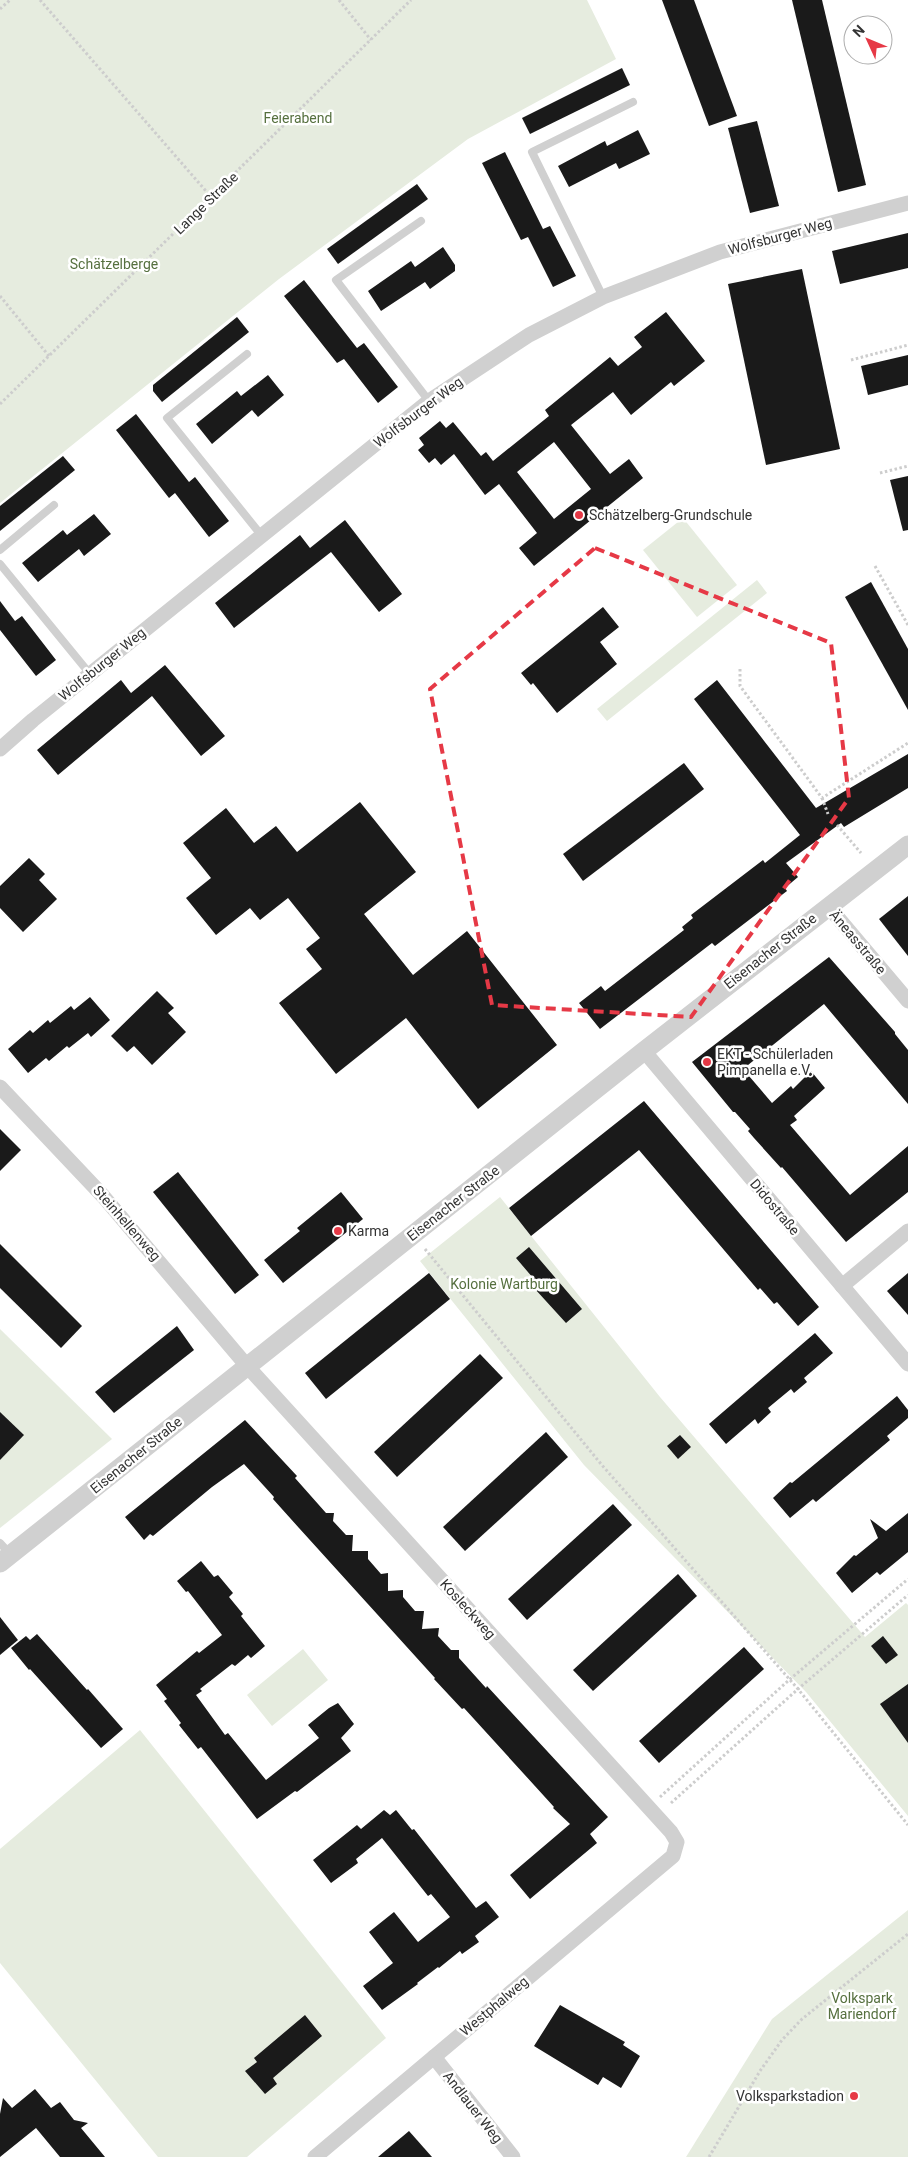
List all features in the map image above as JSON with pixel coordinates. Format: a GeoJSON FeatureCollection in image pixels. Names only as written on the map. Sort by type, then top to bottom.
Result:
{"type":"FeatureCollection","features":[{"type":"Feature","properties":{"kind":"street","name":"Wolfsburger Weg"},"geometry":{"type":"LineString","coordinates":[[0,749],[33,720],[429,401],[529,335],[603,296],[720,252],[908,203]]}},
{"type":"Feature","properties":{"kind":"street","name":"Eisenacher Straße"},"geometry":{"type":"LineString","coordinates":[[4,1554],[247,1366],[644,1050],[908,845]]}},
{"type":"Feature","properties":{"kind":"street","name":"Äneasstraße"},"geometry":{"type":"LineString","coordinates":[[828,906],[908,1001]]}},
{"type":"Feature","properties":{"kind":"street","name":"Didostraße"},"geometry":{"type":"LineString","coordinates":[[644,1050],[908,1364]]}},
{"type":"Feature","properties":{"kind":"street","name":"Steinhellenweg"},"geometry":{"type":"LineString","coordinates":[[0,1087],[104,1196],[247,1366]]}},
{"type":"Feature","properties":{"kind":"street"},"geometry":{"type":"LineString","coordinates":[[842,1286],[908,1231]]}},
{"type":"Feature","properties":{"kind":"street","name":"Kosleckweg"},"geometry":{"type":"LineString","coordinates":[[247,1366],[648,1807],[677,1842],[673,1856]]}},
{"type":"Feature","properties":{"kind":"street","name":"Westphalweg"},"geometry":{"type":"LineString","coordinates":[[315,2157],[673,1856]]}},
{"type":"Feature","properties":{"kind":"street","name":"Andlauer Weg"},"geometry":{"type":"LineString","coordinates":[[434,2057],[513,2157]]}},
{"type":"Feature","properties":{"kind":"lane"},"geometry":{"type":"LineString","coordinates":[[603,296],[532,152],[632,102]]}},
{"type":"Feature","properties":{"kind":"lane"},"geometry":{"type":"LineString","coordinates":[[421,221],[336,280],[429,401]]}},
{"type":"Feature","properties":{"kind":"lane"},"geometry":{"type":"LineString","coordinates":[[247,354],[168,418],[262,536]]}},
{"type":"Feature","properties":{"kind":"lane"},"geometry":{"type":"LineString","coordinates":[[0,550],[54,506]]}},
{"type":"Feature","properties":{"kind":"lane"},"geometry":{"type":"LineString","coordinates":[[0,564],[90,674]]}},
{"type":"Feature","properties":{"kind":"path"},"geometry":{"type":"LineString","coordinates":[[0,9],[10,0]]}},
{"type":"Feature","properties":{"kind":"path"},"geometry":{"type":"LineString","coordinates":[[40,0],[212,198]]}},
{"type":"Feature","properties":{"kind":"path"},"geometry":{"type":"LineString","coordinates":[[339,0],[371,40]]}},
{"type":"Feature","properties":{"kind":"path","name":"Lange Straße"},"geometry":{"type":"LineString","coordinates":[[0,404],[212,198],[411,0]]}},
{"type":"Feature","properties":{"kind":"path"},"geometry":{"type":"LineString","coordinates":[[0,296],[49,356]]}},
{"type":"Feature","properties":{"kind":"path"},"geometry":{"type":"LineString","coordinates":[[851,360],[908,345]]}},
{"type":"Feature","properties":{"kind":"path"},"geometry":{"type":"LineString","coordinates":[[880,473],[908,466]]}},
{"type":"Feature","properties":{"kind":"path"},"geometry":{"type":"LineString","coordinates":[[875,566],[908,625]]}},
{"type":"Feature","properties":{"kind":"path"},"geometry":{"type":"LineString","coordinates":[[740,669],[740,686],[822,798],[828,814]]}},
{"type":"Feature","properties":{"kind":"path"},"geometry":{"type":"LineString","coordinates":[[822,798],[908,743]]}},
{"type":"Feature","properties":{"kind":"path"},"geometry":{"type":"LineString","coordinates":[[837,825],[861,853]]}},
{"type":"Feature","properties":{"kind":"path"},"geometry":{"type":"LineString","coordinates":[[425,1248],[601,1464],[798,1689],[908,1825]]}},
{"type":"Feature","properties":{"kind":"path"},"geometry":{"type":"LineString","coordinates":[[648,1807],[790,1680],[908,1579]]}},
{"type":"Feature","properties":{"kind":"path"},"geometry":{"type":"LineString","coordinates":[[671,1804],[798,1689],[908,1595]]}},
{"type":"Feature","properties":{"kind":"path"},"geometry":{"type":"LineString","coordinates":[[708,2157],[760,2071],[782,2040],[802,2019],[908,1934]]}},
{"type":"Feature","properties":{"kind":"highlighted area"},"geometry":{"type":"Polygon","coordinates":[[[595,548],[831,643],[849,798],[691,1017],[492,1005],[430,689],[595,548]]]}},
{"type":"Feature","properties":{"kind":"green space"},"geometry":{"type":"Polygon","coordinates":[[[0,0],[587,0],[616,59],[468,139],[279,279],[0,503],[0,0]]]}},
{"type":"Feature","properties":{"kind":"green space"},"geometry":{"type":"Polygon","coordinates":[[[683,518],[737,585],[697,617],[643,550],[683,518]]]}},
{"type":"Feature","properties":{"kind":"green space"},"geometry":{"type":"Polygon","coordinates":[[[757,580],[767,593],[607,721],[597,709],[757,580]]]}},
{"type":"Feature","properties":{"kind":"green space","name":"Kolonie Wartburg"},"geometry":{"type":"Polygon","coordinates":[[[500,1197],[660,1397],[865,1637],[906,1603],[908,1605],[908,1816],[806,1692],[584,1465],[420,1261],[500,1197]]]}},
{"type":"Feature","properties":{"kind":"green space"},"geometry":{"type":"Polygon","coordinates":[[[0,1329],[112,1439],[0,1528],[0,1329]]]}},
{"type":"Feature","properties":{"kind":"green space"},"geometry":{"type":"Polygon","coordinates":[[[303,1649],[328,1680],[272,1726],[247,1695],[303,1649]]]}},
{"type":"Feature","properties":{"kind":"green space"},"geometry":{"type":"Polygon","coordinates":[[[140,1730],[386,2038],[247,2157],[158,2157],[0,1963],[0,1849],[140,1730]]]}},
{"type":"Feature","properties":{"kind":"green space","name":"Volkspark Mariendorf"},"geometry":{"type":"Polygon","coordinates":[[[908,1910],[908,2157],[686,2157],[772,2019],[908,1910]]]}},
{"type":"Feature","properties":{"kind":"building"},"geometry":{"type":"Polygon","coordinates":[[[662,0],[694,0],[737,116],[709,126],[662,0]]]}},
{"type":"Feature","properties":{"kind":"building"},"geometry":{"type":"Polygon","coordinates":[[[792,0],[822,0],[866,185],[838,192],[792,0]]]}},
{"type":"Feature","properties":{"kind":"building"},"geometry":{"type":"Polygon","coordinates":[[[622,68],[630,85],[530,134],[522,118],[622,68]]]}},
{"type":"Feature","properties":{"kind":"building"},"geometry":{"type":"Polygon","coordinates":[[[757,121],[779,206],[750,213],[728,128],[757,121]]]}},
{"type":"Feature","properties":{"kind":"building"},"geometry":{"type":"Polygon","coordinates":[[[638,130],[650,154],[619,169],[616,163],[569,187],[558,166],[605,141],[607,146],[638,130]]]}},
{"type":"Feature","properties":{"kind":"building"},"geometry":{"type":"Polygon","coordinates":[[[505,152],[543,229],[550,226],[576,276],[553,287],[528,237],[521,240],[482,163],[505,152]]]}},
{"type":"Feature","properties":{"kind":"building"},"geometry":{"type":"Polygon","coordinates":[[[417,184],[428,199],[338,264],[327,249],[417,184]]]}},
{"type":"Feature","properties":{"kind":"building"},"geometry":{"type":"Polygon","coordinates":[[[908,233],[908,268],[840,284],[832,251],[908,233]]]}},
{"type":"Feature","properties":{"kind":"building"},"geometry":{"type":"Polygon","coordinates":[[[443,247],[455,265],[455,271],[430,289],[425,282],[381,311],[368,291],[411,261],[415,267],[443,247]]]}},
{"type":"Feature","properties":{"kind":"building"},"geometry":{"type":"Polygon","coordinates":[[[802,269],[840,449],[766,465],[728,284],[802,269]]]}},
{"type":"Feature","properties":{"kind":"building"},"geometry":{"type":"Polygon","coordinates":[[[304,280],[357,348],[364,343],[398,387],[378,403],[344,359],[337,363],[284,296],[304,280]]]}},
{"type":"Feature","properties":{"kind":"building"},"geometry":{"type":"Polygon","coordinates":[[[666,312],[705,361],[674,386],[671,382],[631,415],[613,392],[571,425],[610,474],[629,459],[643,478],[534,566],[519,548],[537,533],[499,484],[485,495],[454,454],[441,465],[435,458],[429,463],[418,450],[424,445],[419,438],[440,421],[446,428],[453,422],[481,456],[486,452],[493,461],[549,416],[545,410],[610,357],[618,366],[642,347],[634,337],[666,312]],[[554,442],[517,472],[554,519],[591,489],[554,442]]]}},
{"type":"Feature","properties":{"kind":"building"},"geometry":{"type":"Polygon","coordinates":[[[237,317],[249,332],[162,402],[153,391],[153,385],[237,317]]]}},
{"type":"Feature","properties":{"kind":"building"},"geometry":{"type":"Polygon","coordinates":[[[908,355],[908,385],[868,395],[861,366],[908,355]]]}},
{"type":"Feature","properties":{"kind":"building"},"geometry":{"type":"Polygon","coordinates":[[[268,375],[284,395],[258,417],[252,410],[212,444],[196,424],[237,391],[241,396],[268,375]]]}},
{"type":"Feature","properties":{"kind":"building"},"geometry":{"type":"Polygon","coordinates":[[[136,414],[189,482],[195,477],[229,521],[209,537],[175,493],[169,498],[116,430],[136,414]]]}},
{"type":"Feature","properties":{"kind":"building"},"geometry":{"type":"Polygon","coordinates":[[[63,456],[75,470],[0,531],[0,506],[63,456]]]}},
{"type":"Feature","properties":{"kind":"building"},"geometry":{"type":"Polygon","coordinates":[[[908,476],[908,530],[903,531],[890,480],[908,476]]]}},
{"type":"Feature","properties":{"kind":"building"},"geometry":{"type":"Polygon","coordinates":[[[94,514],[111,534],[84,556],[79,549],[38,582],[22,563],[63,530],[67,535],[94,514]]]}},
{"type":"Feature","properties":{"kind":"building"},"geometry":{"type":"Polygon","coordinates":[[[345,520],[402,594],[379,612],[331,552],[234,628],[215,603],[300,535],[310,548],[345,520]]]}},
{"type":"Feature","properties":{"kind":"building"},"geometry":{"type":"Polygon","coordinates":[[[871,582],[908,649],[908,710],[845,597],[871,582]]]}},
{"type":"Feature","properties":{"kind":"building"},"geometry":{"type":"Polygon","coordinates":[[[0,601],[15,621],[22,616],[56,660],[36,676],[0,630],[0,601]]]}},
{"type":"Feature","properties":{"kind":"building"},"geometry":{"type":"Polygon","coordinates":[[[603,607],[619,627],[600,642],[617,664],[557,713],[533,683],[531,685],[521,673],[603,607]]]}},
{"type":"Feature","properties":{"kind":"building"},"geometry":{"type":"Polygon","coordinates":[[[165,665],[225,736],[201,756],[152,696],[58,775],[37,750],[121,680],[131,693],[165,665]]]}},
{"type":"Feature","properties":{"kind":"building"},"geometry":{"type":"Polygon","coordinates":[[[717,680],[816,808],[908,754],[908,788],[844,827],[841,823],[786,863],[798,877],[785,888],[787,891],[715,946],[712,943],[600,1029],[579,1003],[601,986],[605,991],[684,930],[682,927],[693,918],[691,915],[763,860],[765,863],[800,835],[694,699],[717,680]]]}},
{"type":"Feature","properties":{"kind":"building"},"geometry":{"type":"Polygon","coordinates":[[[684,763],[704,789],[583,881],[563,854],[684,763]]]}},
{"type":"Feature","properties":{"kind":"building"},"geometry":{"type":"Polygon","coordinates":[[[360,802],[416,872],[364,914],[413,975],[467,931],[557,1045],[478,1109],[406,1018],[336,1074],[279,1003],[322,969],[306,949],[320,938],[288,898],[260,920],[250,908],[216,935],[186,898],[211,878],[183,843],[226,808],[254,843],[276,826],[297,852],[360,802]]]}},
{"type":"Feature","properties":{"kind":"building"},"geometry":{"type":"Polygon","coordinates":[[[29,858],[45,874],[39,880],[57,899],[23,932],[0,908],[0,886],[29,858]]]}},
{"type":"Feature","properties":{"kind":"building"},"geometry":{"type":"Polygon","coordinates":[[[908,896],[908,956],[879,919],[908,896]]]}},
{"type":"Feature","properties":{"kind":"building"},"geometry":{"type":"Polygon","coordinates":[[[829,957],[895,1032],[908,1050],[908,1104],[824,1004],[743,1069],[772,1103],[791,1086],[793,1089],[811,1071],[825,1088],[794,1116],[797,1120],[790,1125],[850,1195],[908,1146],[908,1192],[846,1242],[782,1167],[748,1131],[750,1129],[733,1112],[692,1062],[829,957]]]}},
{"type":"Feature","properties":{"kind":"building"},"geometry":{"type":"Polygon","coordinates":[[[157,991],[174,1008],[168,1013],[186,1032],[152,1065],[134,1046],[127,1052],[111,1036],[157,991]]]}},
{"type":"Feature","properties":{"kind":"building"},"geometry":{"type":"Polygon","coordinates":[[[90,997],[110,1020],[91,1037],[88,1033],[69,1048],[67,1046],[49,1061],[46,1058],[28,1073],[8,1049],[30,1030],[33,1033],[48,1020],[50,1023],[71,1006],[74,1010],[90,997]]]}},
{"type":"Feature","properties":{"kind":"building"},"geometry":{"type":"Polygon","coordinates":[[[644,1101],[819,1307],[798,1326],[777,1302],[774,1304],[760,1288],[758,1290],[639,1150],[531,1236],[509,1208],[644,1101]]]}},
{"type":"Feature","properties":{"kind":"building"},"geometry":{"type":"Polygon","coordinates":[[[0,1129],[21,1150],[0,1171],[0,1129]]]}},
{"type":"Feature","properties":{"kind":"building"},"geometry":{"type":"Polygon","coordinates":[[[178,1172],[259,1275],[235,1294],[153,1192],[178,1172]]]}},
{"type":"Feature","properties":{"kind":"building"},"geometry":{"type":"Polygon","coordinates":[[[341,1192],[363,1219],[283,1283],[264,1260],[300,1231],[297,1228],[341,1192]]]}},
{"type":"Feature","properties":{"kind":"building"},"geometry":{"type":"Polygon","coordinates":[[[0,1244],[82,1326],[61,1348],[0,1288],[0,1244]]]}},
{"type":"Feature","properties":{"kind":"building"},"geometry":{"type":"Polygon","coordinates":[[[529,1247],[582,1309],[566,1323],[535,1289],[539,1285],[516,1258],[529,1247]]]}},
{"type":"Feature","properties":{"kind":"building"},"geometry":{"type":"Polygon","coordinates":[[[429,1273],[450,1299],[326,1399],[305,1373],[429,1273]]]}},
{"type":"Feature","properties":{"kind":"building"},"geometry":{"type":"Polygon","coordinates":[[[908,1273],[908,1315],[887,1291],[908,1273]]]}},
{"type":"Feature","properties":{"kind":"building"},"geometry":{"type":"Polygon","coordinates":[[[177,1326],[194,1350],[114,1413],[95,1392],[177,1326]]]}},
{"type":"Feature","properties":{"kind":"building"},"geometry":{"type":"Polygon","coordinates":[[[815,1333],[833,1353],[804,1378],[807,1382],[794,1393],[791,1389],[768,1408],[771,1412],[758,1424],[755,1419],[726,1444],[709,1424],[815,1333]]]}},
{"type":"Feature","properties":{"kind":"building"},"geometry":{"type":"Polygon","coordinates":[[[480,1354],[503,1378],[397,1477],[374,1452],[480,1354]]]}},
{"type":"Feature","properties":{"kind":"building"},"geometry":{"type":"Polygon","coordinates":[[[897,1396],[908,1410],[908,1418],[887,1436],[890,1440],[816,1502],[813,1499],[790,1518],[773,1498],[790,1482],[792,1483],[897,1396]]]}},
{"type":"Feature","properties":{"kind":"building"},"geometry":{"type":"Polygon","coordinates":[[[0,1412],[24,1435],[0,1460],[0,1412]]]}},
{"type":"Feature","properties":{"kind":"building"},"geometry":{"type":"Polygon","coordinates":[[[245,1420],[297,1476],[295,1478],[326,1513],[334,1513],[333,1521],[346,1535],[353,1535],[352,1551],[368,1551],[368,1559],[381,1574],[388,1573],[388,1591],[403,1590],[403,1597],[415,1611],[424,1611],[422,1629],[439,1628],[438,1636],[451,1650],[459,1650],[459,1658],[608,1817],[590,1834],[597,1843],[530,1899],[510,1875],[570,1824],[553,1808],[464,1708],[462,1709],[434,1679],[244,1464],[212,1487],[153,1536],[150,1534],[144,1540],[125,1517],[245,1420]]]}},
{"type":"Feature","properties":{"kind":"building"},"geometry":{"type":"Polygon","coordinates":[[[546,1432],[568,1457],[465,1551],[443,1527],[546,1432]]]}},
{"type":"Feature","properties":{"kind":"building"},"geometry":{"type":"Polygon","coordinates":[[[680,1435],[691,1447],[678,1459],[667,1446],[680,1435]]]}},
{"type":"Feature","properties":{"kind":"building"},"geometry":{"type":"Polygon","coordinates":[[[613,1504],[632,1525],[527,1620],[508,1599],[613,1504]]]}},
{"type":"Feature","properties":{"kind":"building"},"geometry":{"type":"Polygon","coordinates":[[[908,1513],[908,1552],[880,1575],[877,1572],[852,1593],[836,1573],[854,1555],[856,1556],[878,1538],[870,1519],[886,1531],[908,1513]]]}},
{"type":"Feature","properties":{"kind":"building"},"geometry":{"type":"Polygon","coordinates":[[[201,1561],[214,1577],[218,1575],[233,1593],[229,1597],[243,1614],[241,1616],[265,1646],[251,1658],[248,1655],[235,1666],[232,1664],[200,1689],[202,1691],[196,1695],[225,1735],[228,1733],[266,1780],[319,1738],[308,1725],[329,1708],[338,1703],[354,1724],[341,1738],[351,1751],[297,1792],[295,1791],[257,1819],[201,1747],[198,1749],[179,1725],[181,1723],[164,1701],[167,1699],[156,1685],[197,1651],[199,1653],[222,1635],[188,1591],[186,1592],[177,1581],[201,1561]]]}},
{"type":"Feature","properties":{"kind":"building"},"geometry":{"type":"Polygon","coordinates":[[[678,1574],[697,1596],[593,1691],[573,1670],[678,1574]]]}},
{"type":"Feature","properties":{"kind":"building"},"geometry":{"type":"Polygon","coordinates":[[[0,1617],[18,1640],[0,1655],[0,1617]]]}},
{"type":"Feature","properties":{"kind":"building"},"geometry":{"type":"Polygon","coordinates":[[[37,1634],[123,1729],[101,1748],[11,1648],[26,1636],[30,1640],[37,1634]]]}},
{"type":"Feature","properties":{"kind":"building"},"geometry":{"type":"Polygon","coordinates":[[[883,1636],[898,1655],[886,1664],[871,1646],[883,1636]]]}},
{"type":"Feature","properties":{"kind":"building"},"geometry":{"type":"Polygon","coordinates":[[[744,1647],[764,1669],[659,1763],[639,1741],[744,1647]]]}},
{"type":"Feature","properties":{"kind":"building"},"geometry":{"type":"Polygon","coordinates":[[[908,1684],[908,1743],[880,1704],[908,1684]]]}},
{"type":"Feature","properties":{"kind":"building"},"geometry":{"type":"Polygon","coordinates":[[[384,1810],[390,1815],[396,1810],[412,1830],[414,1829],[476,1908],[486,1901],[499,1917],[475,1936],[479,1942],[462,1954],[460,1951],[382,2010],[363,1986],[393,1963],[369,1932],[394,1912],[418,1942],[450,1917],[431,1894],[428,1896],[382,1838],[356,1859],[358,1863],[331,1883],[313,1860],[357,1825],[361,1829],[384,1810]]]}},
{"type":"Feature","properties":{"kind":"building"},"geometry":{"type":"Polygon","coordinates":[[[560,2005],[625,2042],[623,2045],[640,2056],[621,2088],[603,2077],[598,2085],[534,2046],[560,2005]]]}},
{"type":"Feature","properties":{"kind":"building"},"geometry":{"type":"Polygon","coordinates":[[[305,2015],[322,2036],[273,2078],[277,2084],[265,2094],[245,2071],[257,2062],[254,2058],[305,2015]]]}},
{"type":"Feature","properties":{"kind":"building"},"geometry":{"type":"Polygon","coordinates":[[[35,2089],[51,2108],[60,2102],[74,2120],[88,2123],[81,2128],[105,2157],[60,2157],[36,2128],[0,2157],[0,2114],[3,2098],[12,2108],[35,2089]]]}},
{"type":"Feature","properties":{"kind":"building"},"geometry":{"type":"Polygon","coordinates":[[[409,2131],[432,2157],[378,2157],[409,2131]]]}},
{"type":"Feature","properties":{"kind":"place","name":"Schätzelberg-Grundschule"},"geometry":{"type":"Point","coordinates":[579,515]}},
{"type":"Feature","properties":{"kind":"place","name":"EKT - Schülerladen Pimpanella e.V."},"geometry":{"type":"Point","coordinates":[707,1062]}},
{"type":"Feature","properties":{"kind":"place","name":"Karma"},"geometry":{"type":"Point","coordinates":[338,1231]}},
{"type":"Feature","properties":{"kind":"place","name":"Volksparkstadion"},"geometry":{"type":"Point","coordinates":[854,2096]}},
{"type":"Feature","properties":{"kind":"park label","name":"Feierabend"},"geometry":{"type":"Point","coordinates":[298,118]}},
{"type":"Feature","properties":{"kind":"park label","name":"Schätzelberge"},"geometry":{"type":"Point","coordinates":[114,264]}}]}
